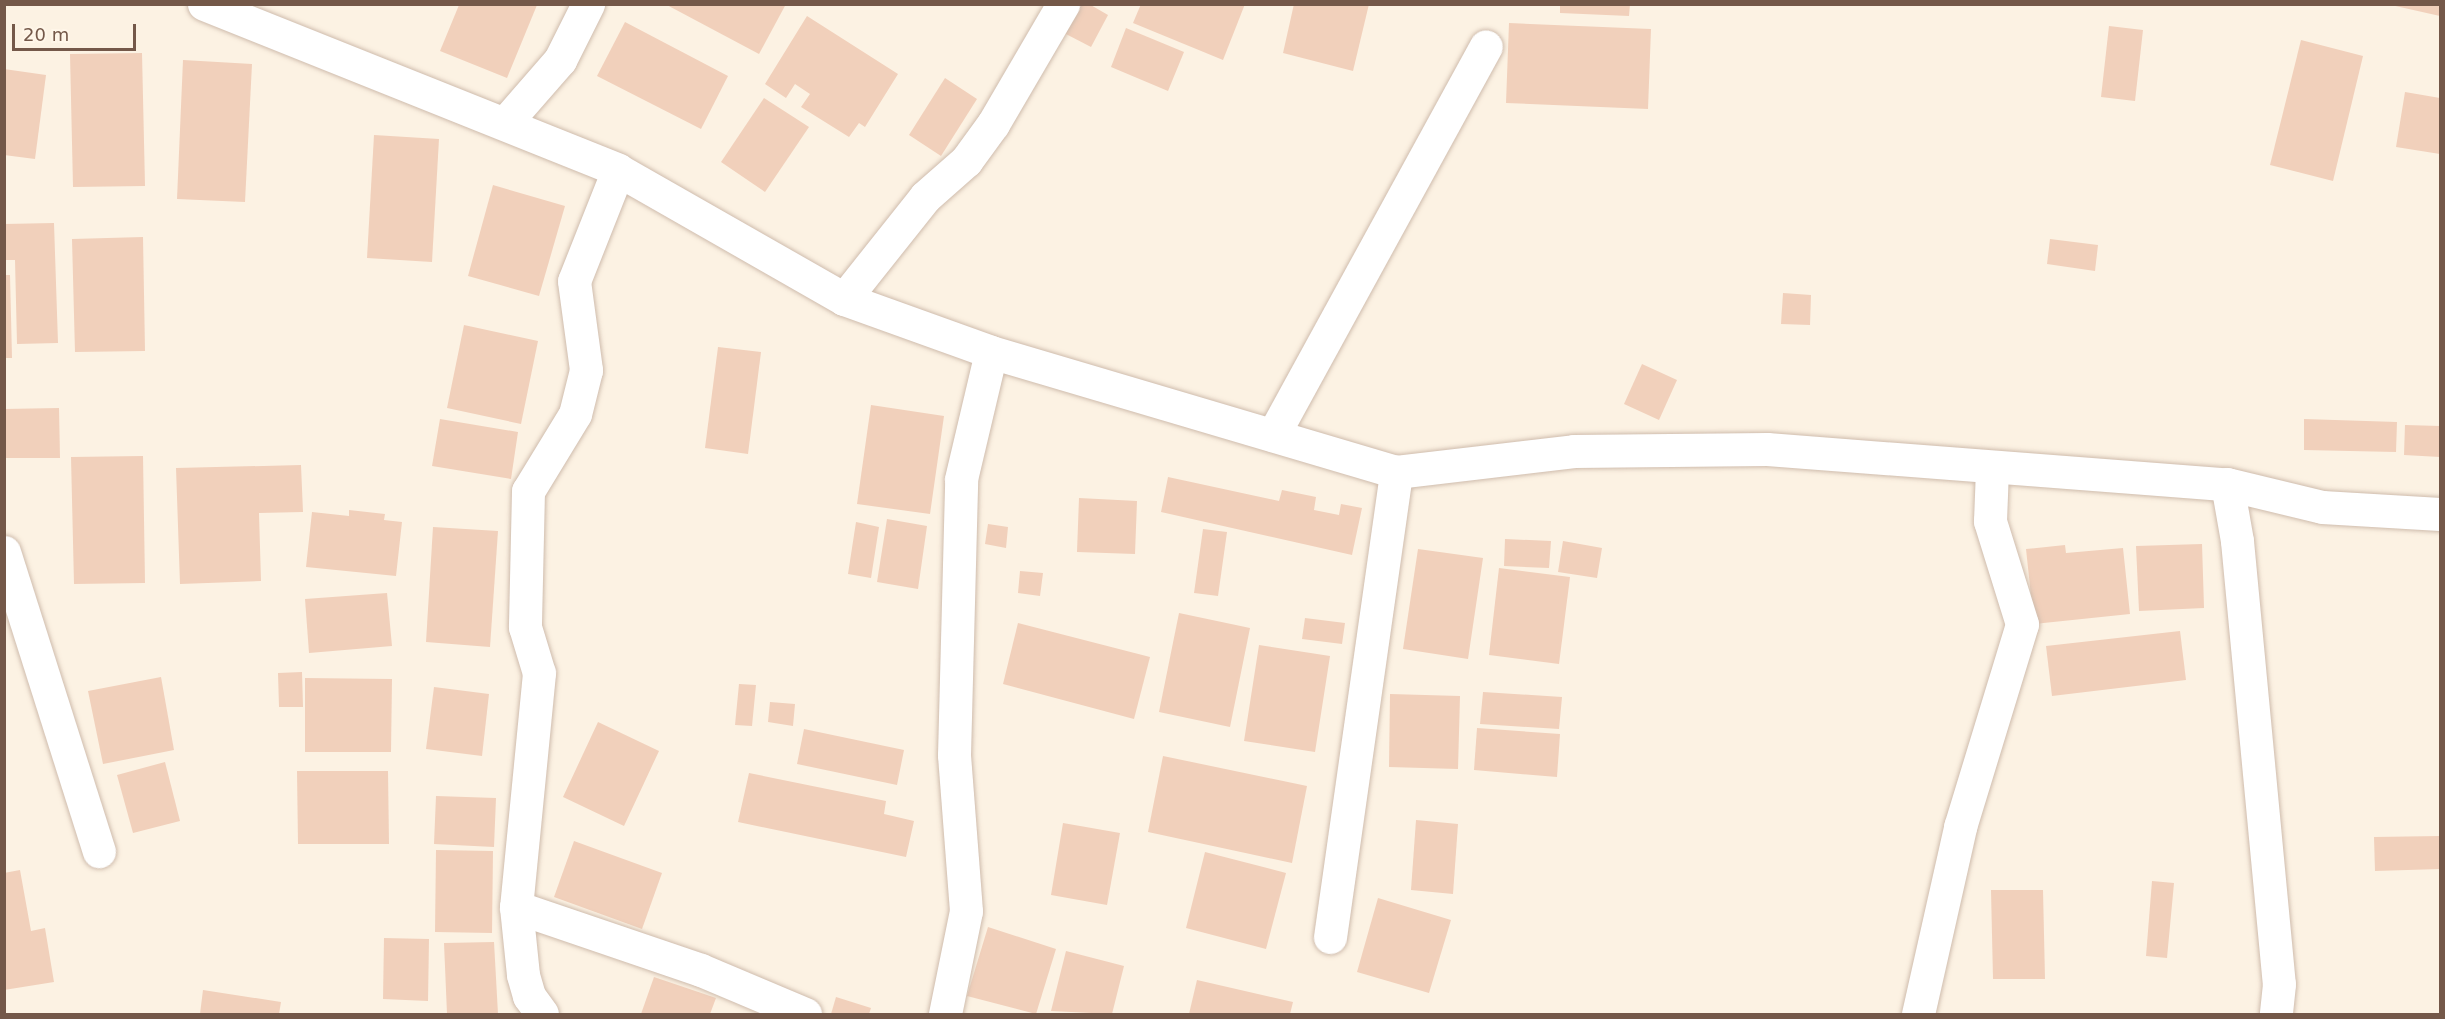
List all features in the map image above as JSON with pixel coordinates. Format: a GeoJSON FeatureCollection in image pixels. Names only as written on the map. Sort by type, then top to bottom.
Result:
{"type":"FeatureCollection","features":[{"type":"Feature","properties":{"kind":"street"},"geometry":{"type":"LineString","coordinates":[[204,4],[618,170],[844,299],[991,352],[1396,472],[1574,451],[1767,449],[1992,468],[2228,484],[2322,507],[2440,514]]}},
{"type":"Feature","properties":{"kind":"street"},"geometry":{"type":"LineString","coordinates":[[505,123],[560,60],[588,4]]}},
{"type":"Feature","properties":{"kind":"street"},"geometry":{"type":"LineString","coordinates":[[844,299],[925,197],[966,161],[993,124],[1063,4]]}},
{"type":"Feature","properties":{"kind":"street"},"geometry":{"type":"LineString","coordinates":[[1273,435],[1486,46]]}},
{"type":"Feature","properties":{"kind":"street"},"geometry":{"type":"LineString","coordinates":[[542,1014],[529,996],[523,975],[516,907],[539,674],[525,627],[528,491],[575,414],[586,370],[574,281],[618,170]]}},
{"type":"Feature","properties":{"kind":"street"},"geometry":{"type":"LineString","coordinates":[[945,1014],[966,910],[954,754],[961,478],[991,352]]}},
{"type":"Feature","properties":{"kind":"street"},"geometry":{"type":"LineString","coordinates":[[1918,1014],[1960,827],[2022,624],[1990,521],[1992,468]]}},
{"type":"Feature","properties":{"kind":"street"},"geometry":{"type":"LineString","coordinates":[[1330,937],[1396,472]]}},
{"type":"Feature","properties":{"kind":"street"},"geometry":{"type":"LineString","coordinates":[[2228,484],[2237,541],[2278,972],[2276,1014]]}},
{"type":"Feature","properties":{"kind":"street"},"geometry":{"type":"LineString","coordinates":[[4,552],[12,566],[99,851]]}},
{"type":"Feature","properties":{"kind":"street"},"geometry":{"type":"LineString","coordinates":[[516,907],[701,970],[805,1014]]}},
{"type":"Feature","properties":{"kind":"building"},"geometry":{"type":"Polygon","coordinates":[[[665,4],[786,4],[759,54],[665,4]]]}},
{"type":"Feature","properties":{"kind":"building"},"geometry":{"type":"Polygon","coordinates":[[[1080,4],[1089,4],[1108,15],[1091,47],[1064,33],[1080,4]]]}},
{"type":"Feature","properties":{"kind":"building"},"geometry":{"type":"Polygon","coordinates":[[[1141,4],[1245,4],[1223,60],[1133,23],[1141,4]]]}},
{"type":"Feature","properties":{"kind":"building"},"geometry":{"type":"Polygon","coordinates":[[[1294,4],[1369,4],[1353,71],[1283,53],[1294,4]]]}},
{"type":"Feature","properties":{"kind":"building"},"geometry":{"type":"Polygon","coordinates":[[[1560,4],[1630,4],[1629,16],[1560,13],[1560,4]]]}},
{"type":"Feature","properties":{"kind":"building"},"geometry":{"type":"Polygon","coordinates":[[[2440,4],[2440,16],[2391,5],[2440,4]]]}},
{"type":"Feature","properties":{"kind":"building"},"geometry":{"type":"Polygon","coordinates":[[[459,5],[537,5],[507,78],[440,51],[459,5]]]}},
{"type":"Feature","properties":{"kind":"building"},"geometry":{"type":"Polygon","coordinates":[[[807,16],[898,74],[865,127],[859,123],[849,137],[801,107],[810,94],[795,84],[786,98],[765,84],[807,16]]]}},
{"type":"Feature","properties":{"kind":"building"},"geometry":{"type":"Polygon","coordinates":[[[625,22],[728,76],[701,129],[597,76],[625,22]]]}},
{"type":"Feature","properties":{"kind":"building"},"geometry":{"type":"Polygon","coordinates":[[[1509,23],[1651,29],[1648,109],[1506,103],[1509,23]]]}},
{"type":"Feature","properties":{"kind":"building"},"geometry":{"type":"Polygon","coordinates":[[[2109,26],[2143,30],[2135,101],[2101,97],[2109,26]]]}},
{"type":"Feature","properties":{"kind":"building"},"geometry":{"type":"Polygon","coordinates":[[[1126,28],[1184,52],[1168,91],[1111,67],[1126,28]]]}},
{"type":"Feature","properties":{"kind":"building"},"geometry":{"type":"Polygon","coordinates":[[[2301,40],[2363,56],[2333,181],[2270,165],[2301,40]]]}},
{"type":"Feature","properties":{"kind":"building"},"geometry":{"type":"Polygon","coordinates":[[[142,53],[145,186],[73,187],[70,54],[142,53]]]}},
{"type":"Feature","properties":{"kind":"building"},"geometry":{"type":"Polygon","coordinates":[[[183,60],[252,64],[245,202],[177,199],[183,60]]]}},
{"type":"Feature","properties":{"kind":"building"},"geometry":{"type":"Polygon","coordinates":[[[4,69],[46,75],[35,159],[4,155],[4,69]]]}},
{"type":"Feature","properties":{"kind":"building"},"geometry":{"type":"Polygon","coordinates":[[[945,78],[977,99],[941,156],[909,135],[945,78]]]}},
{"type":"Feature","properties":{"kind":"building"},"geometry":{"type":"Polygon","coordinates":[[[2405,92],[2440,98],[2440,154],[2396,147],[2405,92]]]}},
{"type":"Feature","properties":{"kind":"building"},"geometry":{"type":"Polygon","coordinates":[[[764,98],[809,127],[765,192],[721,162],[764,98]]]}},
{"type":"Feature","properties":{"kind":"building"},"geometry":{"type":"Polygon","coordinates":[[[374,135],[439,139],[432,262],[367,258],[374,135]]]}},
{"type":"Feature","properties":{"kind":"building"},"geometry":{"type":"Polygon","coordinates":[[[493,185],[565,206],[539,296],[468,276],[493,185]]]}},
{"type":"Feature","properties":{"kind":"building"},"geometry":{"type":"Polygon","coordinates":[[[54,223],[58,343],[17,344],[15,260],[4,260],[4,224],[54,223]]]}},
{"type":"Feature","properties":{"kind":"building"},"geometry":{"type":"Polygon","coordinates":[[[143,237],[145,351],[75,352],[72,239],[143,237]]]}},
{"type":"Feature","properties":{"kind":"building"},"geometry":{"type":"Polygon","coordinates":[[[2050,239],[2098,245],[2095,271],[2047,264],[2050,239]]]}},
{"type":"Feature","properties":{"kind":"building"},"geometry":{"type":"Polygon","coordinates":[[[4,275],[10,275],[12,358],[4,358],[4,275]]]}},
{"type":"Feature","properties":{"kind":"building"},"geometry":{"type":"Polygon","coordinates":[[[1783,293],[1811,295],[1810,325],[1781,324],[1783,293]]]}},
{"type":"Feature","properties":{"kind":"building"},"geometry":{"type":"Polygon","coordinates":[[[464,325],[538,341],[521,424],[447,408],[464,325]]]}},
{"type":"Feature","properties":{"kind":"building"},"geometry":{"type":"Polygon","coordinates":[[[718,347],[761,352],[748,454],[705,448],[718,347]]]}},
{"type":"Feature","properties":{"kind":"building"},"geometry":{"type":"Polygon","coordinates":[[[1642,364],[1677,380],[1659,420],[1624,404],[1642,364]]]}},
{"type":"Feature","properties":{"kind":"building"},"geometry":{"type":"Polygon","coordinates":[[[871,405],[944,416],[930,514],[857,504],[871,405]]]}},
{"type":"Feature","properties":{"kind":"building"},"geometry":{"type":"Polygon","coordinates":[[[59,408],[60,458],[4,458],[4,409],[59,408]]]}},
{"type":"Feature","properties":{"kind":"building"},"geometry":{"type":"Polygon","coordinates":[[[440,419],[518,432],[511,479],[432,466],[440,419]]]}},
{"type":"Feature","properties":{"kind":"building"},"geometry":{"type":"Polygon","coordinates":[[[2304,419],[2397,422],[2396,452],[2304,450],[2304,419]]]}},
{"type":"Feature","properties":{"kind":"building"},"geometry":{"type":"Polygon","coordinates":[[[2405,425],[2440,426],[2440,457],[2404,455],[2405,425]]]}},
{"type":"Feature","properties":{"kind":"building"},"geometry":{"type":"Polygon","coordinates":[[[143,456],[145,583],[74,584],[71,457],[143,456]]]}},
{"type":"Feature","properties":{"kind":"building"},"geometry":{"type":"Polygon","coordinates":[[[301,465],[303,512],[259,513],[261,581],[180,584],[176,468],[301,465]]]}},
{"type":"Feature","properties":{"kind":"building"},"geometry":{"type":"Polygon","coordinates":[[[1168,477],[1279,501],[1282,490],[1316,497],[1314,510],[1339,515],[1341,504],[1362,508],[1352,555],[1161,512],[1168,477]]]}},
{"type":"Feature","properties":{"kind":"building"},"geometry":{"type":"Polygon","coordinates":[[[1079,498],[1137,501],[1135,554],[1077,552],[1079,498]]]}},
{"type":"Feature","properties":{"kind":"building"},"geometry":{"type":"Polygon","coordinates":[[[349,510],[385,514],[384,520],[402,522],[396,576],[306,567],[312,512],[349,516],[349,510]]]}},
{"type":"Feature","properties":{"kind":"building"},"geometry":{"type":"Polygon","coordinates":[[[887,519],[927,526],[918,589],[877,582],[887,519]]]}},
{"type":"Feature","properties":{"kind":"building"},"geometry":{"type":"Polygon","coordinates":[[[856,522],[879,527],[871,578],[848,574],[856,522]]]}},
{"type":"Feature","properties":{"kind":"building"},"geometry":{"type":"Polygon","coordinates":[[[988,524],[1008,527],[1006,548],[985,544],[988,524]]]}},
{"type":"Feature","properties":{"kind":"building"},"geometry":{"type":"Polygon","coordinates":[[[433,527],[498,531],[490,647],[426,642],[433,527]]]}},
{"type":"Feature","properties":{"kind":"building"},"geometry":{"type":"Polygon","coordinates":[[[1203,529],[1227,532],[1218,596],[1194,593],[1203,529]]]}},
{"type":"Feature","properties":{"kind":"building"},"geometry":{"type":"Polygon","coordinates":[[[1505,539],[1551,541],[1549,568],[1504,566],[1505,539]]]}},
{"type":"Feature","properties":{"kind":"building"},"geometry":{"type":"Polygon","coordinates":[[[1563,541],[1602,548],[1597,578],[1558,572],[1563,541]]]}},
{"type":"Feature","properties":{"kind":"building"},"geometry":{"type":"Polygon","coordinates":[[[2202,544],[2204,608],[2139,611],[2136,546],[2202,544]]]}},
{"type":"Feature","properties":{"kind":"building"},"geometry":{"type":"Polygon","coordinates":[[[2065,545],[2066,553],[2123,548],[2130,614],[2034,624],[2026,549],[2065,545]]]}},
{"type":"Feature","properties":{"kind":"building"},"geometry":{"type":"Polygon","coordinates":[[[1418,549],[1483,558],[1468,659],[1403,649],[1418,549]]]}},
{"type":"Feature","properties":{"kind":"building"},"geometry":{"type":"Polygon","coordinates":[[[1499,568],[1570,577],[1559,664],[1489,655],[1499,568]]]}},
{"type":"Feature","properties":{"kind":"building"},"geometry":{"type":"Polygon","coordinates":[[[1020,571],[1043,573],[1040,596],[1018,593],[1020,571]]]}},
{"type":"Feature","properties":{"kind":"building"},"geometry":{"type":"Polygon","coordinates":[[[387,593],[392,646],[309,653],[305,599],[387,593]]]}},
{"type":"Feature","properties":{"kind":"building"},"geometry":{"type":"Polygon","coordinates":[[[1179,613],[1250,628],[1230,727],[1159,712],[1179,613]]]}},
{"type":"Feature","properties":{"kind":"building"},"geometry":{"type":"Polygon","coordinates":[[[1305,618],[1345,623],[1342,644],[1302,639],[1305,618]]]}},
{"type":"Feature","properties":{"kind":"building"},"geometry":{"type":"Polygon","coordinates":[[[1018,623],[1150,657],[1134,719],[1003,684],[1018,623]]]}},
{"type":"Feature","properties":{"kind":"building"},"geometry":{"type":"Polygon","coordinates":[[[2180,631],[2186,680],[2052,696],[2046,646],[2180,631]]]}},
{"type":"Feature","properties":{"kind":"building"},"geometry":{"type":"Polygon","coordinates":[[[1259,645],[1330,656],[1315,752],[1244,741],[1259,645]]]}},
{"type":"Feature","properties":{"kind":"building"},"geometry":{"type":"Polygon","coordinates":[[[302,672],[303,707],[279,707],[278,673],[302,672]]]}},
{"type":"Feature","properties":{"kind":"building"},"geometry":{"type":"Polygon","coordinates":[[[161,677],[174,750],[103,764],[88,691],[161,677]]]}},
{"type":"Feature","properties":{"kind":"building"},"geometry":{"type":"Polygon","coordinates":[[[305,678],[392,679],[391,752],[305,752],[305,678]]]}},
{"type":"Feature","properties":{"kind":"building"},"geometry":{"type":"Polygon","coordinates":[[[739,684],[756,685],[752,726],[735,725],[739,684]]]}},
{"type":"Feature","properties":{"kind":"building"},"geometry":{"type":"Polygon","coordinates":[[[434,687],[489,694],[482,756],[426,749],[434,687]]]}},
{"type":"Feature","properties":{"kind":"building"},"geometry":{"type":"Polygon","coordinates":[[[1483,692],[1562,697],[1559,729],[1480,724],[1483,692]]]}},
{"type":"Feature","properties":{"kind":"building"},"geometry":{"type":"Polygon","coordinates":[[[1390,694],[1460,696],[1458,769],[1389,767],[1390,694]]]}},
{"type":"Feature","properties":{"kind":"building"},"geometry":{"type":"Polygon","coordinates":[[[770,702],[795,704],[793,726],[768,722],[770,702]]]}},
{"type":"Feature","properties":{"kind":"building"},"geometry":{"type":"Polygon","coordinates":[[[598,722],[659,751],[624,826],[563,797],[598,722]]]}},
{"type":"Feature","properties":{"kind":"building"},"geometry":{"type":"Polygon","coordinates":[[[1477,728],[1560,734],[1557,777],[1474,770],[1477,728]]]}},
{"type":"Feature","properties":{"kind":"building"},"geometry":{"type":"Polygon","coordinates":[[[804,729],[904,750],[897,785],[797,764],[804,729]]]}},
{"type":"Feature","properties":{"kind":"building"},"geometry":{"type":"Polygon","coordinates":[[[1163,756],[1307,786],[1292,863],[1148,832],[1163,756]]]}},
{"type":"Feature","properties":{"kind":"building"},"geometry":{"type":"Polygon","coordinates":[[[165,762],[180,821],[133,833],[117,775],[165,762]]]}},
{"type":"Feature","properties":{"kind":"building"},"geometry":{"type":"Polygon","coordinates":[[[297,771],[388,771],[389,844],[298,844],[297,771]]]}},
{"type":"Feature","properties":{"kind":"building"},"geometry":{"type":"Polygon","coordinates":[[[749,773],[886,801],[884,814],[914,821],[906,857],[738,822],[749,773]]]}},
{"type":"Feature","properties":{"kind":"building"},"geometry":{"type":"Polygon","coordinates":[[[436,796],[496,798],[494,847],[434,844],[436,796]]]}},
{"type":"Feature","properties":{"kind":"building"},"geometry":{"type":"Polygon","coordinates":[[[1416,820],[1458,824],[1453,894],[1411,890],[1416,820]]]}},
{"type":"Feature","properties":{"kind":"building"},"geometry":{"type":"Polygon","coordinates":[[[1063,823],[1120,833],[1107,905],[1051,895],[1063,823]]]}},
{"type":"Feature","properties":{"kind":"building"},"geometry":{"type":"Polygon","coordinates":[[[2440,836],[2440,869],[2375,871],[2374,837],[2440,836]]]}},
{"type":"Feature","properties":{"kind":"building"},"geometry":{"type":"Polygon","coordinates":[[[574,841],[662,873],[642,929],[554,897],[574,841]]]}},
{"type":"Feature","properties":{"kind":"building"},"geometry":{"type":"Polygon","coordinates":[[[436,850],[493,851],[492,933],[435,932],[436,850]]]}},
{"type":"Feature","properties":{"kind":"building"},"geometry":{"type":"Polygon","coordinates":[[[1205,852],[1286,873],[1266,949],[1186,928],[1205,852]]]}},
{"type":"Feature","properties":{"kind":"building"},"geometry":{"type":"Polygon","coordinates":[[[20,870],[31,931],[45,928],[54,982],[4,990],[4,873],[20,870]]]}},
{"type":"Feature","properties":{"kind":"building"},"geometry":{"type":"Polygon","coordinates":[[[2152,881],[2174,883],[2167,958],[2146,956],[2152,881]]]}},
{"type":"Feature","properties":{"kind":"building"},"geometry":{"type":"Polygon","coordinates":[[[1991,890],[2043,890],[2045,979],[1993,979],[1991,890]]]}},
{"type":"Feature","properties":{"kind":"building"},"geometry":{"type":"Polygon","coordinates":[[[1378,898],[1451,920],[1429,993],[1357,972],[1378,898]]]}},
{"type":"Feature","properties":{"kind":"building"},"geometry":{"type":"Polygon","coordinates":[[[988,927],[1056,949],[1036,1014],[967,996],[988,927]]]}},
{"type":"Feature","properties":{"kind":"building"},"geometry":{"type":"Polygon","coordinates":[[[384,938],[429,939],[428,1001],[383,999],[384,938]]]}},
{"type":"Feature","properties":{"kind":"building"},"geometry":{"type":"Polygon","coordinates":[[[494,942],[498,1014],[447,1014],[444,943],[494,942]]]}},
{"type":"Feature","properties":{"kind":"building"},"geometry":{"type":"Polygon","coordinates":[[[1066,951],[1124,966],[1112,1014],[1051,1011],[1066,951]]]}},
{"type":"Feature","properties":{"kind":"building"},"geometry":{"type":"Polygon","coordinates":[[[654,977],[716,998],[710,1014],[641,1014],[654,977]]]}},
{"type":"Feature","properties":{"kind":"building"},"geometry":{"type":"Polygon","coordinates":[[[1197,980],[1293,1002],[1290,1014],[1189,1014],[1197,980]]]}},
{"type":"Feature","properties":{"kind":"building"},"geometry":{"type":"Polygon","coordinates":[[[203,990],[281,1002],[279,1014],[200,1014],[203,990]]]}},
{"type":"Feature","properties":{"kind":"building"},"geometry":{"type":"Polygon","coordinates":[[[836,997],[871,1008],[869,1014],[831,1014],[836,997]]]}}]}
